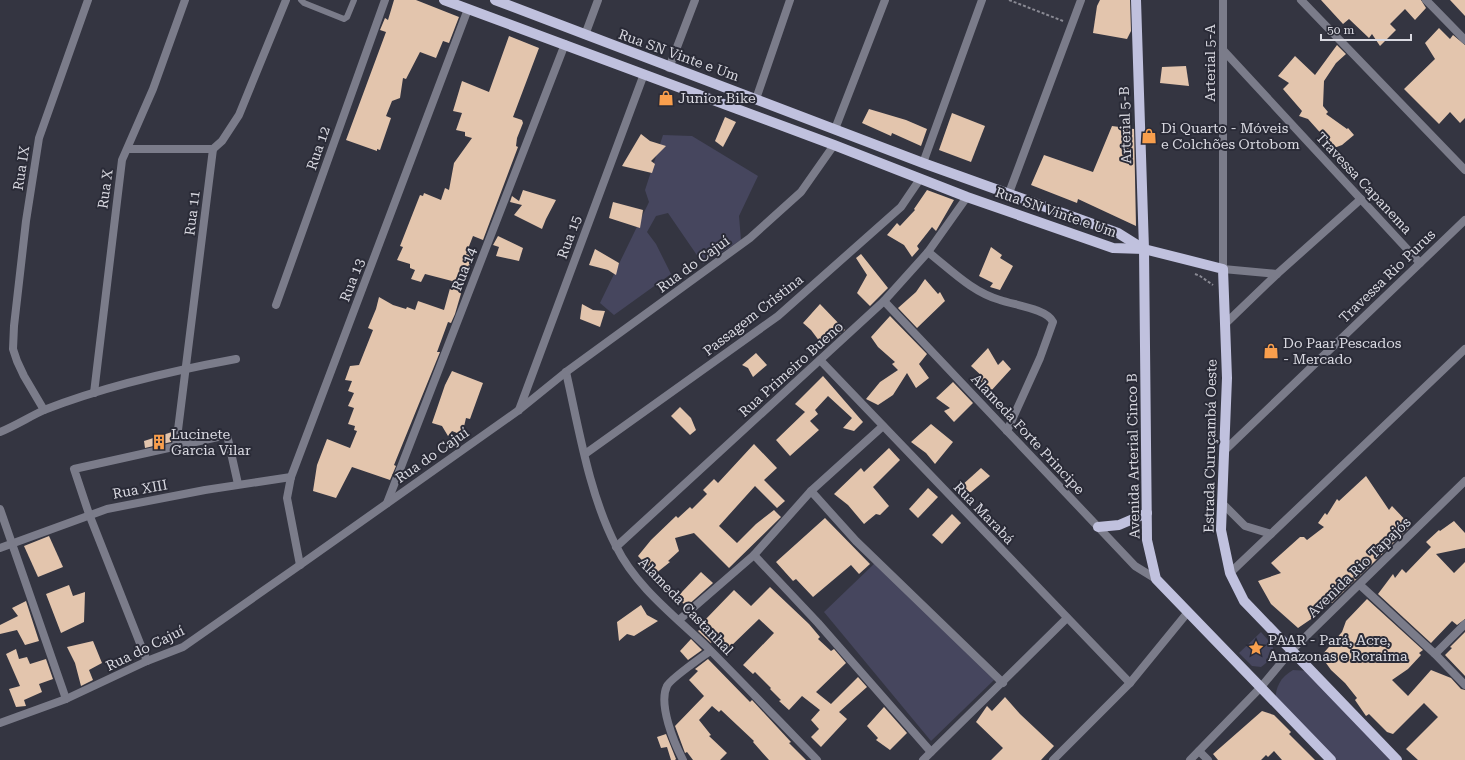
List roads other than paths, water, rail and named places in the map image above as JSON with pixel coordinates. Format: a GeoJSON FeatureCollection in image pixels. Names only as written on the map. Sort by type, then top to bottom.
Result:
{"type":"FeatureCollection","features":[{"type":"Feature","properties":{"kind":"main road","name":"Rua SN Vinte e Um"},"geometry":{"type":"LineString","coordinates":[[444,0],[455,2],[468,9],[834,145],[967,197],[1112,248],[1144,249]]}},
{"type":"Feature","properties":{"kind":"main road","name":"Arterial 5-B"},"geometry":{"type":"LineString","coordinates":[[1136,0],[1144,249]]}},
{"type":"Feature","properties":{"kind":"main road","name":"Rua SN Vinte e Um"},"geometry":{"type":"LineString","coordinates":[[499,1],[670,68],[756,99],[923,163],[1118,233],[1144,249]]}},
{"type":"Feature","properties":{"kind":"main road"},"geometry":{"type":"LineString","coordinates":[[614,63],[620,48]]}},
{"type":"Feature","properties":{"kind":"main road"},"geometry":{"type":"LineString","coordinates":[[948,189],[954,174]]}},
{"type":"Feature","properties":{"kind":"main road"},"geometry":{"type":"LineString","coordinates":[[1144,249],[1223,269]]}},
{"type":"Feature","properties":{"kind":"main road","name":"Avenida Arterial Cinco B"},"geometry":{"type":"LineString","coordinates":[[1144,249],[1147,540],[1156,579]]}},
{"type":"Feature","properties":{"kind":"main road","name":"Estrada Curuçambá Oeste"},"geometry":{"type":"LineString","coordinates":[[1223,269],[1227,378],[1221,530],[1230,573],[1244,601],[1397,760]]}},
{"type":"Feature","properties":{"kind":"main road"},"geometry":{"type":"LineString","coordinates":[[1098,527],[1119,525],[1147,513]]}},
{"type":"Feature","properties":{"kind":"main road"},"geometry":{"type":"LineString","coordinates":[[1156,579],[1331,760]]}},
{"type":"Feature","properties":{"kind":"street","name":"Rua IX"},"geometry":{"type":"LineString","coordinates":[[44,410],[24,376],[13,349],[14,326],[26,221],[38,144],[88,0]]}},
{"type":"Feature","properties":{"kind":"street","name":"Rua X"},"geometry":{"type":"LineString","coordinates":[[94,393],[122,160],[153,89],[185,0]]}},
{"type":"Feature","properties":{"kind":"street"},"geometry":{"type":"LineString","coordinates":[[128,149],[213,149],[222,141],[240,115],[286,0]]}},
{"type":"Feature","properties":{"kind":"street","name":"Rua 12"},"geometry":{"type":"LineString","coordinates":[[276,305],[385,0]]}},
{"type":"Feature","properties":{"kind":"street"},"geometry":{"type":"LineString","coordinates":[[585,35],[598,0]]}},
{"type":"Feature","properties":{"kind":"street"},"geometry":{"type":"LineString","coordinates":[[670,68],[695,0]]}},
{"type":"Feature","properties":{"kind":"street"},"geometry":{"type":"LineString","coordinates":[[756,99],[790,0]]}},
{"type":"Feature","properties":{"kind":"street"},"geometry":{"type":"LineString","coordinates":[[835,129],[885,0]]}},
{"type":"Feature","properties":{"kind":"street"},"geometry":{"type":"LineString","coordinates":[[923,163],[982,0]]}},
{"type":"Feature","properties":{"kind":"street"},"geometry":{"type":"LineString","coordinates":[[1009,194],[1081,0]]}},
{"type":"Feature","properties":{"kind":"street","name":"Arterial 5-A"},"geometry":{"type":"LineString","coordinates":[[1223,0],[1223,269]]}},
{"type":"Feature","properties":{"kind":"street"},"geometry":{"type":"LineString","coordinates":[[1301,0],[1465,170]]}},
{"type":"Feature","properties":{"kind":"street"},"geometry":{"type":"LineString","coordinates":[[1428,1],[1465,40]]}},
{"type":"Feature","properties":{"kind":"street","name":"Rua 13"},"geometry":{"type":"LineString","coordinates":[[300,565],[287,498],[291,477],[468,9]]}},
{"type":"Feature","properties":{"kind":"street","name":"Rua 14"},"geometry":{"type":"LineString","coordinates":[[387,503],[565,44]]}},
{"type":"Feature","properties":{"kind":"street","name":"Travessa Capanema"},"geometry":{"type":"LineString","coordinates":[[1223,50],[1420,263]]}},
{"type":"Feature","properties":{"kind":"street","name":"Rua 15"},"geometry":{"type":"LineString","coordinates":[[518,410],[644,74]]}},
{"type":"Feature","properties":{"kind":"street","name":"Rua do Cajuí"},"geometry":{"type":"LineString","coordinates":[[0,723],[66,699],[147,661],[183,647],[518,410],[566,372],[750,238],[801,192],[834,145]]}},
{"type":"Feature","properties":{"kind":"street","name":"Rua 11"},"geometry":{"type":"LineString","coordinates":[[176,446],[187,368],[213,149]]}},
{"type":"Feature","properties":{"kind":"street","name":"Passagem Cristina"},"geometry":{"type":"LineString","coordinates":[[585,454],[778,316],[901,207],[920,179]]}},
{"type":"Feature","properties":{"kind":"street","name":"Rua Primeiro Bueno"},"geometry":{"type":"LineString","coordinates":[[616,547],[884,301],[928,252],[967,197]]}},
{"type":"Feature","properties":{"kind":"street"},"geometry":{"type":"LineString","coordinates":[[1225,324],[1277,274],[1361,199]]}},
{"type":"Feature","properties":{"kind":"street","name":"Travessa Rio Purus"},"geometry":{"type":"LineString","coordinates":[[1224,451],[1465,220]]}},
{"type":"Feature","properties":{"kind":"street"},"geometry":{"type":"LineString","coordinates":[[928,252],[979,292],[999,300],[1046,314],[1053,322],[1040,358],[1007,431]]}},
{"type":"Feature","properties":{"kind":"street"},"geometry":{"type":"LineString","coordinates":[[1223,269],[1277,274]]}},
{"type":"Feature","properties":{"kind":"street","name":"Alameda Forte Principe"},"geometry":{"type":"LineString","coordinates":[[884,301],[1135,566],[1156,579]]}},
{"type":"Feature","properties":{"kind":"street"},"geometry":{"type":"LineString","coordinates":[[1230,573],[1465,349]]}},
{"type":"Feature","properties":{"kind":"street"},"geometry":{"type":"LineString","coordinates":[[0,432],[44,410],[94,393],[187,368],[236,359]]}},
{"type":"Feature","properties":{"kind":"street","name":"Rua Marabá"},"geometry":{"type":"LineString","coordinates":[[820,360],[1130,683]]}},
{"type":"Feature","properties":{"kind":"street","name":"Alameda Castanhal"},"geometry":{"type":"LineString","coordinates":[[566,372],[585,454],[600,505],[616,547],[633,573],[817,760]]}},
{"type":"Feature","properties":{"kind":"street"},"geometry":{"type":"LineString","coordinates":[[679,620],[754,555],[811,491],[883,426]]}},
{"type":"Feature","properties":{"kind":"street"},"geometry":{"type":"LineString","coordinates":[[147,661],[89,514],[74,469],[227,435],[238,484]]}},
{"type":"Feature","properties":{"kind":"street","name":"Rua XIII"},"geometry":{"type":"LineString","coordinates":[[0,548],[13,545],[89,514],[106,509],[238,484],[291,477]]}},
{"type":"Feature","properties":{"kind":"street","name":"Avenida Rio Tapajós"},"geometry":{"type":"LineString","coordinates":[[1190,760],[1261,686],[1291,651],[1465,481]]}},
{"type":"Feature","properties":{"kind":"street"},"geometry":{"type":"LineString","coordinates":[[811,491],[856,541],[1003,683]]}},
{"type":"Feature","properties":{"kind":"street"},"geometry":{"type":"LineString","coordinates":[[1222,503],[1245,526],[1271,534]]}},
{"type":"Feature","properties":{"kind":"street"},"geometry":{"type":"LineString","coordinates":[[0,509],[66,699]]}},
{"type":"Feature","properties":{"kind":"street"},"geometry":{"type":"LineString","coordinates":[[754,555],[818,623],[931,752]]}},
{"type":"Feature","properties":{"kind":"street"},"geometry":{"type":"LineString","coordinates":[[1360,585],[1435,654],[1465,685]]}},
{"type":"Feature","properties":{"kind":"street"},"geometry":{"type":"LineString","coordinates":[[1053,760],[1130,683],[1188,612]]}},
{"type":"Feature","properties":{"kind":"street"},"geometry":{"type":"LineString","coordinates":[[923,760],[1003,683],[1067,618]]}},
{"type":"Feature","properties":{"kind":"street"},"geometry":{"type":"LineString","coordinates":[[1435,654],[1465,624]]}},
{"type":"Feature","properties":{"kind":"street"},"geometry":{"type":"LineString","coordinates":[[683,760],[671,731],[665,708],[664,697],[668,685],[710,651]]}},
{"type":"Feature","properties":{"kind":"street"},"geometry":{"type":"LineString","coordinates":[[1199,751],[1208,760]]}},
{"type":"Feature","properties":{"kind":"lane"},"geometry":{"type":"LineString","coordinates":[[301,0],[304,3],[344,19],[347,17],[354,0]]}},
{"type":"Feature","properties":{"kind":"place","name":"Junior Bike"},"geometry":{"type":"Point","coordinates":[666,98]}},
{"type":"Feature","properties":{"kind":"place","name":"Di Quarto - Móveis e Colchões Ortobom"},"geometry":{"type":"Point","coordinates":[1149,136]}},
{"type":"Feature","properties":{"kind":"place","name":"Do Paar Pescados - Mercado"},"geometry":{"type":"Point","coordinates":[1271,351]}},
{"type":"Feature","properties":{"kind":"place","name":"Lucinete Garcia Vilar"},"geometry":{"type":"Point","coordinates":[159,442]}},
{"type":"Feature","properties":{"kind":"place","name":"PAAR - Pará, Acre, Amazonas e Roraima"},"geometry":{"type":"Point","coordinates":[1256,648]}}]}
